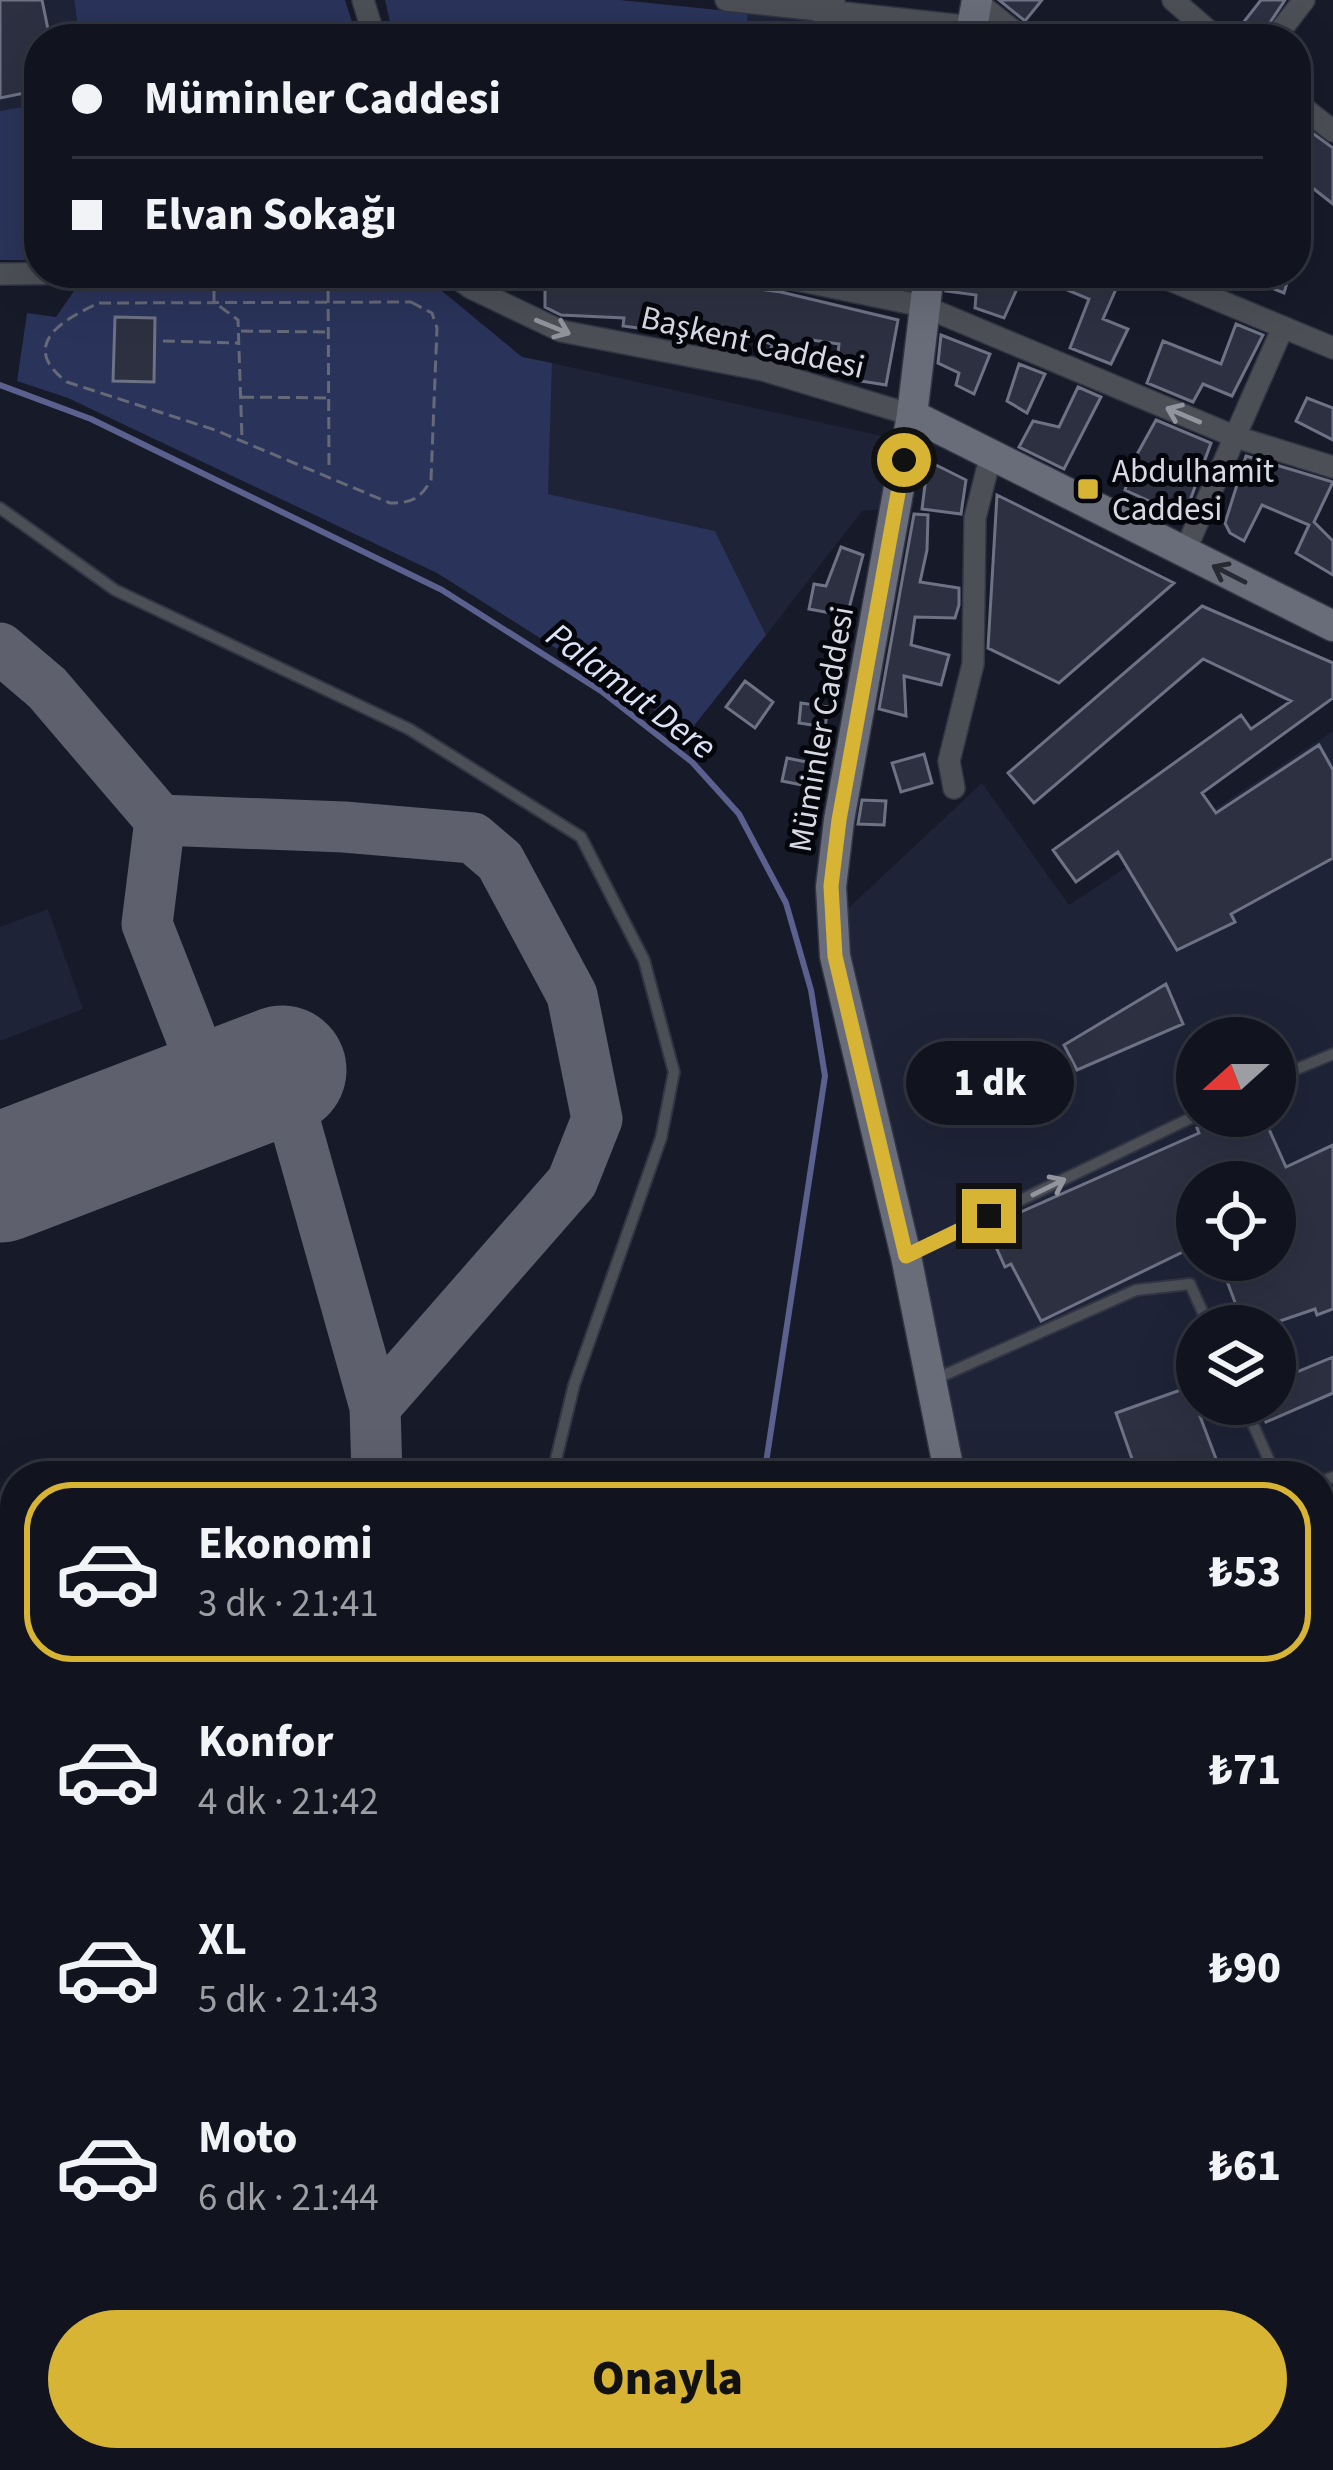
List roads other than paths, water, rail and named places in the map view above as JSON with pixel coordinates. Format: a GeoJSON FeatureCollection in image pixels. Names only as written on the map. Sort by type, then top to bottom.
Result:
{"type":"FeatureCollection","features":[{"type":"Feature","properties":{"kind":"street"},"geometry":{"type":"LineString","coordinates":[[726,0],[974,17]]}},
{"type":"Feature","properties":{"kind":"street"},"geometry":{"type":"LineString","coordinates":[[1173,0],[1201,24]]}},
{"type":"Feature","properties":{"kind":"street"},"geometry":{"type":"LineString","coordinates":[[1286,24],[1304,0]]}},
{"type":"Feature","properties":{"kind":"street","name":"Başkent Caddesi"},"geometry":{"type":"LineString","coordinates":[[471,288],[561,331],[763,370],[912,415]]}},
{"type":"Feature","properties":{"kind":"street"},"geometry":{"type":"LineString","coordinates":[[836,288],[923,306],[1236,437],[1333,467]]}},
{"type":"Feature","properties":{"kind":"street","name":"Müminler Caddesi"},"geometry":{"type":"LineString","coordinates":[[926,288],[912,415],[831,886],[835,956],[906,1256],[947,1461]]}},
{"type":"Feature","properties":{"kind":"street"},"geometry":{"type":"LineString","coordinates":[[1189,288],[1333,348]]}},
{"type":"Feature","properties":{"kind":"street"},"geometry":{"type":"LineString","coordinates":[[1185,551],[1282,327]]}},
{"type":"Feature","properties":{"kind":"street"},"geometry":{"type":"LineString","coordinates":[[912,415],[1333,626]]}},
{"type":"Feature","properties":{"kind":"street"},"geometry":{"type":"LineString","coordinates":[[954,788],[949,761],[969,692],[976,629],[975,518],[992,454]]}},
{"type":"Feature","properties":{"kind":"lane"},"geometry":{"type":"LineString","coordinates":[[0,508],[116,590],[409,729],[581,837],[644,960],[674,1072],[661,1138],[574,1384],[556,1461]]}},
{"type":"Feature","properties":{"kind":"lane"},"geometry":{"type":"LineString","coordinates":[[1296,1069],[1333,1054]]}},
{"type":"Feature","properties":{"kind":"lane"},"geometry":{"type":"LineString","coordinates":[[906,1256],[1176,1125]]}},
{"type":"Feature","properties":{"kind":"lane"},"geometry":{"type":"LineString","coordinates":[[930,1382],[1136,1290],[1190,1284],[1200,1305]]}},
{"type":"Feature","properties":{"kind":"lane"},"geometry":{"type":"LineString","coordinates":[[1253,1425],[1269,1461]]}},
{"type":"Feature","properties":{"kind":"waterway","name":"Palamut Dere"},"geometry":{"type":"LineString","coordinates":[[0,385],[91,419],[442,590],[601,691],[692,762],[739,814],[786,903],[811,990],[825,1076],[766,1461]]}},
{"type":"Feature","properties":{"kind":"place","name":"Abdulhamit Caddesi"},"geometry":{"type":"Point","coordinates":[1088,489]}}]}
